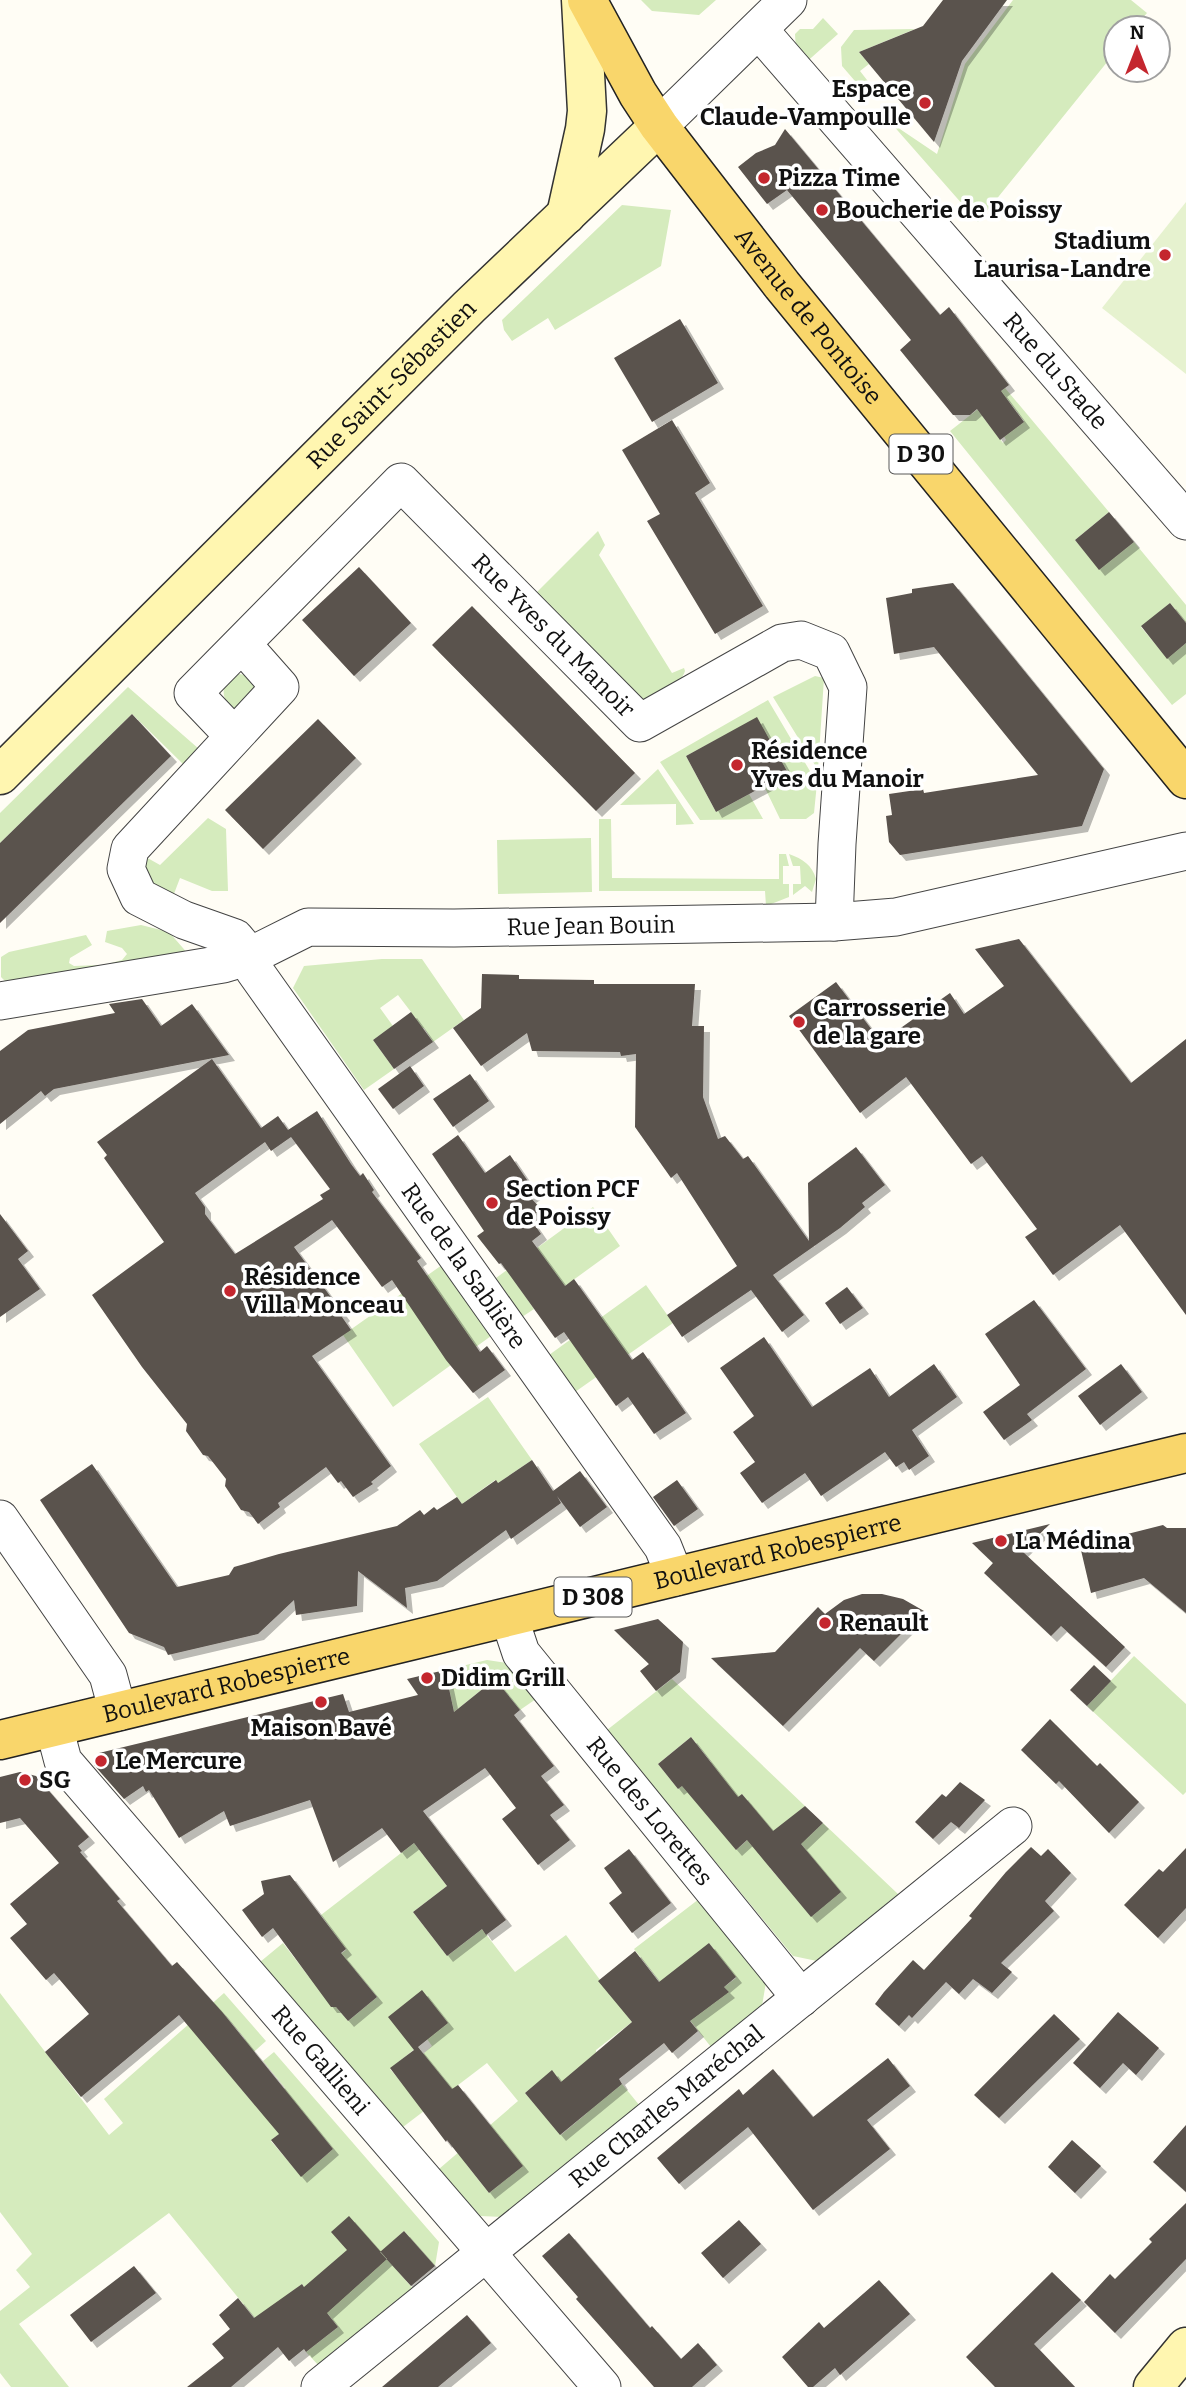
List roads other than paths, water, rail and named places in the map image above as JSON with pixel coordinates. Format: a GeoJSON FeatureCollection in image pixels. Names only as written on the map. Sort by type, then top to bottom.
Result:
{"type":"FeatureCollection","features":[{"type":"Feature","properties":{"kind":"main road","name":"Avenue de Pontoise"},"geometry":{"type":"LineString","coordinates":[[587,0],[629,80],[660,126],[782,285],[1186,779]]}},
{"type":"Feature","properties":{"kind":"main road","name":"Boulevard Robespierre"},"geometry":{"type":"LineString","coordinates":[[0,1740],[1186,1453]]}},
{"type":"Feature","properties":{"kind":"street"},"geometry":{"type":"LineString","coordinates":[[566,215],[587,111],[581,0]]}},
{"type":"Feature","properties":{"kind":"street","name":"Rue Saint-Sébastien"},"geometry":{"type":"LineString","coordinates":[[0,775],[469,307],[788,0]]}},
{"type":"Feature","properties":{"kind":"street","name":"Rue du Stade"},"geometry":{"type":"LineString","coordinates":[[759,30],[1181,515]]}},
{"type":"Feature","properties":{"kind":"street","name":"Rue Yves du Manoir"},"geometry":{"type":"LineString","coordinates":[[234,736],[192,693],[401,482],[640,723],[782,643],[801,640],[831,652],[848,687],[834,922]]}},
{"type":"Feature","properties":{"kind":"street"},"geometry":{"type":"LineString","coordinates":[[242,644],[280,687],[130,849],[126,869],[139,897],[184,920],[235,938],[250,956]]}},
{"type":"Feature","properties":{"kind":"street","name":"Rue Jean Bouin"},"geometry":{"type":"LineString","coordinates":[[0,1001],[223,964],[250,956],[308,928],[834,922],[896,917],[1186,851]]}},
{"type":"Feature","properties":{"kind":"street","name":"Rue de la Sablière"},"geometry":{"type":"LineString","coordinates":[[250,956],[254,970],[663,1547],[675,1577]]}},
{"type":"Feature","properties":{"kind":"street"},"geometry":{"type":"LineString","coordinates":[[0,1519],[108,1675],[117,1712]]}},
{"type":"Feature","properties":{"kind":"street","name":"Rue des Lorettes"},"geometry":{"type":"LineString","coordinates":[[509,1617],[522,1653],[801,1998]]}},
{"type":"Feature","properties":{"kind":"street","name":"Rue Gallieni"},"geometry":{"type":"LineString","coordinates":[[54,1727],[63,1761],[602,2387]]}},
{"type":"Feature","properties":{"kind":"street","name":"Rue Charles Maréchal"},"geometry":{"type":"LineString","coordinates":[[320,2387],[1013,1826]]}},
{"type":"Feature","properties":{"kind":"street"},"geometry":{"type":"LineString","coordinates":[[1153,2387],[1186,2347]]}},
{"type":"Feature","properties":{"kind":"place","name":"Espace Claude-Vampoulle"},"geometry":{"type":"Point","coordinates":[925,103]}},
{"type":"Feature","properties":{"kind":"place","name":"Pizza Time"},"geometry":{"type":"Point","coordinates":[764,178]}},
{"type":"Feature","properties":{"kind":"place","name":"Boucherie de Poissy"},"geometry":{"type":"Point","coordinates":[822,210]}},
{"type":"Feature","properties":{"kind":"place","name":"Stadium Laurisa-Landre"},"geometry":{"type":"Point","coordinates":[1165,255]}},
{"type":"Feature","properties":{"kind":"place","name":"Résidence Yves du Manoir"},"geometry":{"type":"Point","coordinates":[737,765]}},
{"type":"Feature","properties":{"kind":"place","name":"Carrosserie de la gare"},"geometry":{"type":"Point","coordinates":[799,1022]}},
{"type":"Feature","properties":{"kind":"place","name":"Section PCF de Poissy"},"geometry":{"type":"Point","coordinates":[492,1203]}},
{"type":"Feature","properties":{"kind":"place","name":"Résidence Villa Monceau"},"geometry":{"type":"Point","coordinates":[230,1291]}},
{"type":"Feature","properties":{"kind":"place","name":"La Médina"},"geometry":{"type":"Point","coordinates":[1001,1541]}},
{"type":"Feature","properties":{"kind":"place","name":"Renault"},"geometry":{"type":"Point","coordinates":[825,1623]}},
{"type":"Feature","properties":{"kind":"place","name":"Didim Grill"},"geometry":{"type":"Point","coordinates":[427,1678]}},
{"type":"Feature","properties":{"kind":"place","name":"Maison Bavé"},"geometry":{"type":"Point","coordinates":[321,1702]}},
{"type":"Feature","properties":{"kind":"place","name":"Le Mercure"},"geometry":{"type":"Point","coordinates":[101,1761]}},
{"type":"Feature","properties":{"kind":"place","name":"SG"},"geometry":{"type":"Point","coordinates":[25,1780]}}]}
